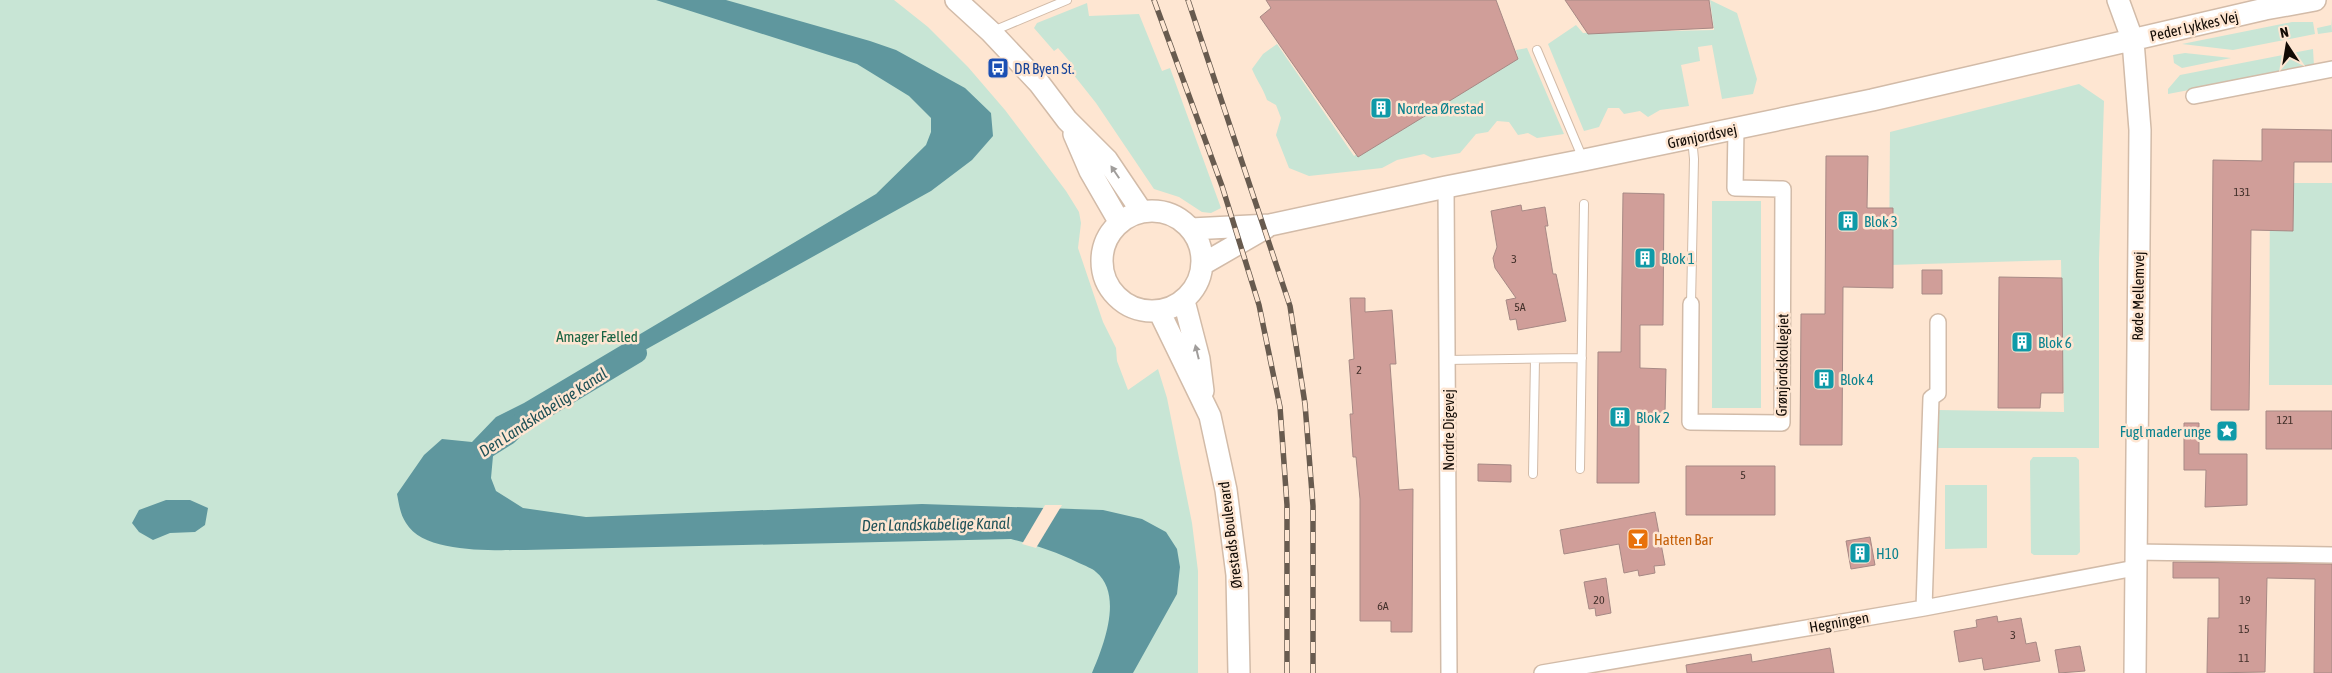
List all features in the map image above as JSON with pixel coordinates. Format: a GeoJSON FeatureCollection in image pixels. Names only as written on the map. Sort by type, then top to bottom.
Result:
{"type":"FeatureCollection","features":[{"type":"Feature","properties":{"kind":"street"},"geometry":{"type":"LineString","coordinates":[[956,0],[991,32],[1039,83],[1068,120],[1107,160],[1142,212]]}},
{"type":"Feature","properties":{"kind":"street","name":"Røde Mellemvej"},"geometry":{"type":"LineString","coordinates":[[2118,0],[2133,40],[2140,130],[2135,673]]}},
{"type":"Feature","properties":{"kind":"street","name":"Peder Lykkes Vej"},"geometry":{"type":"LineString","coordinates":[[2133,40],[2265,9],[2315,0]]}},
{"type":"Feature","properties":{"kind":"street","name":"Grønjordsvej"},"geometry":{"type":"LineString","coordinates":[[1191,229],[1270,225],[1446,186],[1736,129],[2133,40]]}},
{"type":"Feature","properties":{"kind":"street"},"geometry":{"type":"LineString","coordinates":[[2194,96],[2332,70]]}},
{"type":"Feature","properties":{"kind":"street"},"geometry":{"type":"LineString","coordinates":[[1068,120],[1090,171],[1120,223]]}},
{"type":"Feature","properties":{"kind":"street","name":"Grønjordskollegiet"},"geometry":{"type":"LineString","coordinates":[[1691,304],[1690,422],[1782,423],[1784,189],[1736,188],[1736,129]]}},
{"type":"Feature","properties":{"kind":"street","name":"Nordre Digevej"},"geometry":{"type":"LineString","coordinates":[[1446,186],[1450,673]]}},
{"type":"Feature","properties":{"kind":"street"},"geometry":{"type":"LineString","coordinates":[[1156,211],[1169,214],[1181,220],[1191,229],[1198,240],[1203,264],[1200,278],[1194,290],[1172,308],[1146,311],[1122,302],[1106,282],[1102,256],[1108,238],[1120,223],[1142,212],[1156,211]]}},
{"type":"Feature","properties":{"kind":"street","name":"Grønjordsvej"},"geometry":{"type":"LineString","coordinates":[[1203,264],[1270,225]]}},
{"type":"Feature","properties":{"kind":"street","name":"Ørestads Boulevard"},"geometry":{"type":"LineString","coordinates":[[1184,300],[1199,359],[1204,400]]}},
{"type":"Feature","properties":{"kind":"street","name":"Ørestads Boulevard"},"geometry":{"type":"LineString","coordinates":[[1159,311],[1204,400],[1210,416],[1228,500],[1237,575],[1239,673]]}},
{"type":"Feature","properties":{"kind":"street"},"geometry":{"type":"LineString","coordinates":[[1924,608],[1931,398],[1938,393],[1938,322]]}},
{"type":"Feature","properties":{"kind":"street"},"geometry":{"type":"LineString","coordinates":[[2135,560],[2332,555]]}},
{"type":"Feature","properties":{"kind":"street","name":"Hegningen"},"geometry":{"type":"LineString","coordinates":[[1542,673],[1924,608],[2135,560]]}},
{"type":"Feature","properties":{"kind":"lane"},"geometry":{"type":"LineString","coordinates":[[991,32],[1067,0]]}},
{"type":"Feature","properties":{"kind":"lane"},"geometry":{"type":"LineString","coordinates":[[1538,50],[1584,160]]}},
{"type":"Feature","properties":{"kind":"lane","name":"Grønjordskollegiet"},"geometry":{"type":"LineString","coordinates":[[1691,304],[1694,158],[1692,138]]}},
{"type":"Feature","properties":{"kind":"lane"},"geometry":{"type":"LineString","coordinates":[[1580,469],[1584,204]]}},
{"type":"Feature","properties":{"kind":"lane"},"geometry":{"type":"LineString","coordinates":[[1447,360],[1582,358]]}},
{"type":"Feature","properties":{"kind":"lane"},"geometry":{"type":"LineString","coordinates":[[1532,474],[1535,359]]}},
{"type":"Feature","properties":{"kind":"green space","name":"Amager Fælled"},"geometry":{"type":"Polygon","coordinates":[[[0,0],[894,0],[928,27],[968,67],[1005,110],[1066,191],[1079,212],[1081,223],[1078,248],[1103,322],[1116,348],[1117,361],[1128,390],[1158,369],[1167,398],[1192,523],[1198,571],[1198,673],[0,673],[0,0]]]}},
{"type":"Feature","properties":{"kind":"green space"},"geometry":{"type":"Polygon","coordinates":[[[1710,0],[1737,13],[1757,79],[1753,94],[1722,99],[1712,45],[1698,47],[1700,61],[1681,65],[1689,106],[1660,110],[1648,117],[1640,111],[1624,114],[1619,108],[1608,108],[1599,127],[1584,131],[1548,44],[1576,25],[1583,33],[1714,30],[1710,0]]]}},
{"type":"Feature","properties":{"kind":"green space"},"geometry":{"type":"Polygon","coordinates":[[[1087,3],[1089,16],[1139,14],[1162,71],[1170,68],[1221,208],[1211,213],[1202,212],[1179,197],[1154,189],[1096,103],[1069,69],[1071,63],[1058,48],[1054,51],[1034,28],[1037,23],[1087,3]]]}},
{"type":"Feature","properties":{"kind":"green space"},"geometry":{"type":"Polygon","coordinates":[[[2331,18],[2332,32],[2318,34],[2317,28],[2331,25],[2331,18]]]}},
{"type":"Feature","properties":{"kind":"green space"},"geometry":{"type":"Polygon","coordinates":[[[2292,22],[2313,22],[2315,34],[2233,50],[2182,44],[2292,22]]]}},
{"type":"Feature","properties":{"kind":"green space"},"geometry":{"type":"Polygon","coordinates":[[[1277,44],[1354,156],[1518,58],[1516,50],[1527,48],[1564,134],[1537,138],[1528,133],[1518,135],[1509,122],[1497,121],[1488,132],[1476,134],[1460,153],[1432,158],[1424,154],[1397,160],[1382,168],[1309,176],[1289,168],[1276,135],[1281,118],[1276,105],[1267,100],[1252,69],[1263,54],[1277,44]]]}},
{"type":"Feature","properties":{"kind":"green space"},"geometry":{"type":"Polygon","coordinates":[[[2313,49],[2314,66],[2168,94],[2168,89],[2180,75],[2313,49]]]}},
{"type":"Feature","properties":{"kind":"green space"},"geometry":{"type":"Polygon","coordinates":[[[2185,53],[2231,58],[2182,68],[2174,63],[2173,55],[2185,53]]]}},
{"type":"Feature","properties":{"kind":"green space"},"geometry":{"type":"Polygon","coordinates":[[[2079,84],[2104,101],[2099,259],[2099,448],[1937,448],[1937,410],[2064,412],[2061,260],[1889,265],[1890,132],[2079,84]]]}},
{"type":"Feature","properties":{"kind":"green space"},"geometry":{"type":"Polygon","coordinates":[[[2270,183],[2332,183],[2332,385],[2269,385],[2270,183]]]}},
{"type":"Feature","properties":{"kind":"green space"},"geometry":{"type":"Polygon","coordinates":[[[1712,201],[1761,201],[1761,408],[1712,408],[1712,201]]]}},
{"type":"Feature","properties":{"kind":"green space"},"geometry":{"type":"Polygon","coordinates":[[[2033,457],[2076,457],[2079,460],[2080,552],[2077,555],[2034,555],[2031,553],[2030,461],[2033,457]]]}},
{"type":"Feature","properties":{"kind":"green space"},"geometry":{"type":"Polygon","coordinates":[[[1945,485],[1987,485],[1987,548],[1945,549],[1945,485]]]}},
{"type":"Feature","properties":{"kind":"water"},"geometry":{"type":"Polygon","coordinates":[[[656,0],[726,0],[896,50],[965,88],[991,113],[993,136],[972,160],[931,191],[582,385],[519,424],[508,435],[493,456],[491,478],[496,491],[523,508],[586,517],[922,504],[1103,510],[1142,519],[1166,532],[1177,549],[1180,567],[1177,594],[1133,673],[1092,673],[1105,636],[1110,607],[1109,594],[1104,582],[1096,572],[1054,552],[1011,539],[478,550],[443,545],[428,540],[415,533],[406,523],[401,513],[397,494],[424,455],[442,439],[472,442],[496,417],[524,403],[876,194],[926,145],[931,132],[931,118],[909,96],[857,64],[656,0]]]}},
{"type":"Feature","properties":{"kind":"water"},"geometry":{"type":"Polygon","coordinates":[[[166,500],[190,500],[208,508],[205,525],[195,532],[170,533],[153,540],[139,532],[132,523],[139,510],[166,500]]]}},
{"type":"Feature","properties":{"kind":"pier"},"geometry":{"type":"Polygon","coordinates":[[[1045,505],[1062,505],[1036,548],[1022,544],[1045,505]]]}},
{"type":"Feature","properties":{"kind":"building","name":"Nordea Ørestad"},"geometry":{"type":"Polygon","coordinates":[[[1266,0],[1496,0],[1518,59],[1358,157],[1260,17],[1271,8],[1266,0]]]}},
{"type":"Feature","properties":{"kind":"building"},"geometry":{"type":"Polygon","coordinates":[[[1565,0],[1709,0],[1713,28],[1588,34],[1565,0]]]}},
{"type":"Feature","properties":{"kind":"building"},"geometry":{"type":"Polygon","coordinates":[[[2262,129],[2332,130],[2332,162],[2294,162],[2293,231],[2251,230],[2249,410],[2211,410],[2213,160],[2262,161],[2262,129]]]}},
{"type":"Feature","properties":{"kind":"building"},"geometry":{"type":"Polygon","coordinates":[[[1826,156],[1868,156],[1867,208],[1893,208],[1893,288],[1843,287],[1842,445],[1800,445],[1801,314],[1825,314],[1826,156]]]}},
{"type":"Feature","properties":{"kind":"building"},"geometry":{"type":"Polygon","coordinates":[[[1623,193],[1664,194],[1663,325],[1640,325],[1640,368],[1666,369],[1665,413],[1644,413],[1644,421],[1639,421],[1639,483],[1597,483],[1598,352],[1621,352],[1623,193]]]}},
{"type":"Feature","properties":{"kind":"building"},"geometry":{"type":"Polygon","coordinates":[[[1521,205],[1522,211],[1545,207],[1548,226],[1545,226],[1553,274],[1556,274],[1566,321],[1518,330],[1516,319],[1510,320],[1506,300],[1516,298],[1495,268],[1493,258],[1497,247],[1491,211],[1521,205]]]}},
{"type":"Feature","properties":{"kind":"building"},"geometry":{"type":"Polygon","coordinates":[[[1922,270],[1942,270],[1942,294],[1922,294],[1922,270]]]}},
{"type":"Feature","properties":{"kind":"building","name":"Blok 6"},"geometry":{"type":"Polygon","coordinates":[[[1999,277],[2062,278],[2063,393],[2041,393],[2040,408],[1998,408],[1999,277]]]}},
{"type":"Feature","properties":{"kind":"building"},"geometry":{"type":"Polygon","coordinates":[[[1350,298],[1365,298],[1365,312],[1392,310],[1396,364],[1390,364],[1399,490],[1413,489],[1412,632],[1391,632],[1391,621],[1360,621],[1360,499],[1356,457],[1353,457],[1350,414],[1353,414],[1349,360],[1354,359],[1350,298]]]}},
{"type":"Feature","properties":{"kind":"building"},"geometry":{"type":"Polygon","coordinates":[[[2266,411],[2332,411],[2332,449],[2266,449],[2266,411]]]}},
{"type":"Feature","properties":{"kind":"building"},"geometry":{"type":"Polygon","coordinates":[[[2184,423],[2199,423],[2199,454],[2247,454],[2247,505],[2205,507],[2206,470],[2184,470],[2184,423]]]}},
{"type":"Feature","properties":{"kind":"building"},"geometry":{"type":"Polygon","coordinates":[[[1478,464],[1511,465],[1511,482],[1478,481],[1478,464]]]}},
{"type":"Feature","properties":{"kind":"building"},"geometry":{"type":"Polygon","coordinates":[[[1686,466],[1775,466],[1775,515],[1686,515],[1686,466]]]}},
{"type":"Feature","properties":{"kind":"building"},"geometry":{"type":"Polygon","coordinates":[[[1655,512],[1665,565],[1654,566],[1655,573],[1639,576],[1638,570],[1624,573],[1619,544],[1564,554],[1560,530],[1655,512]]]}},
{"type":"Feature","properties":{"kind":"building","name":"H10"},"geometry":{"type":"Polygon","coordinates":[[[1870,537],[1875,565],[1851,569],[1846,541],[1870,537]]]}},
{"type":"Feature","properties":{"kind":"building"},"geometry":{"type":"Polygon","coordinates":[[[2173,562],[2332,564],[2332,673],[2314,673],[2315,579],[2267,578],[2265,672],[2207,673],[2208,618],[2219,618],[2219,578],[2173,578],[2173,562]]]}},
{"type":"Feature","properties":{"kind":"building"},"geometry":{"type":"Polygon","coordinates":[[[1606,578],[1611,613],[1596,616],[1595,608],[1589,609],[1584,582],[1606,578]]]}},
{"type":"Feature","properties":{"kind":"building"},"geometry":{"type":"Polygon","coordinates":[[[1997,616],[1998,622],[2021,618],[2026,644],[2036,642],[2040,661],[1984,670],[1982,658],[1959,662],[1954,631],[1977,627],[1976,620],[1997,616]]]}},
{"type":"Feature","properties":{"kind":"building"},"geometry":{"type":"Polygon","coordinates":[[[2080,646],[2085,671],[2059,673],[2055,650],[2080,646]]]}},
{"type":"Feature","properties":{"kind":"building"},"geometry":{"type":"Polygon","coordinates":[[[1830,648],[1834,673],[1687,673],[1686,665],[1751,654],[1752,662],[1830,648]]]}},
{"type":"Feature","properties":{"kind":"waterway","name":"Den Landskabelige Kanal"},"geometry":{"type":"LineString","coordinates":[[484,450],[508,435],[519,424],[637,353]]}},
{"type":"Feature","properties":{"kind":"railway"},"geometry":{"type":"LineString","coordinates":[[1154,0],[1222,186],[1259,305],[1280,407],[1287,505],[1287,673]]}},
{"type":"Feature","properties":{"kind":"railway"},"geometry":{"type":"LineString","coordinates":[[1188,0],[1290,306],[1305,404],[1313,506],[1313,673]]}},
{"type":"Feature","properties":{"kind":"place","name":"DR Byen St."},"geometry":{"type":"Point","coordinates":[998,68]}},
{"type":"Feature","properties":{"kind":"place","name":"Nordea Ørestad"},"geometry":{"type":"Point","coordinates":[1381,108]}},
{"type":"Feature","properties":{"kind":"place","name":"Blok 3"},"geometry":{"type":"Point","coordinates":[1848,221]}},
{"type":"Feature","properties":{"kind":"place","name":"Blok 1"},"geometry":{"type":"Point","coordinates":[1645,258]}},
{"type":"Feature","properties":{"kind":"place","name":"Blok 6"},"geometry":{"type":"Point","coordinates":[2022,342]}},
{"type":"Feature","properties":{"kind":"place","name":"Blok 4"},"geometry":{"type":"Point","coordinates":[1824,379]}},
{"type":"Feature","properties":{"kind":"place","name":"Blok 2"},"geometry":{"type":"Point","coordinates":[1620,417]}},
{"type":"Feature","properties":{"kind":"place","name":"Fugl mader unge"},"geometry":{"type":"Point","coordinates":[2227,431]}},
{"type":"Feature","properties":{"kind":"place","name":"Hatten Bar"},"geometry":{"type":"Point","coordinates":[1638,539]}},
{"type":"Feature","properties":{"kind":"place","name":"H10"},"geometry":{"type":"Point","coordinates":[1860,553]}}]}
